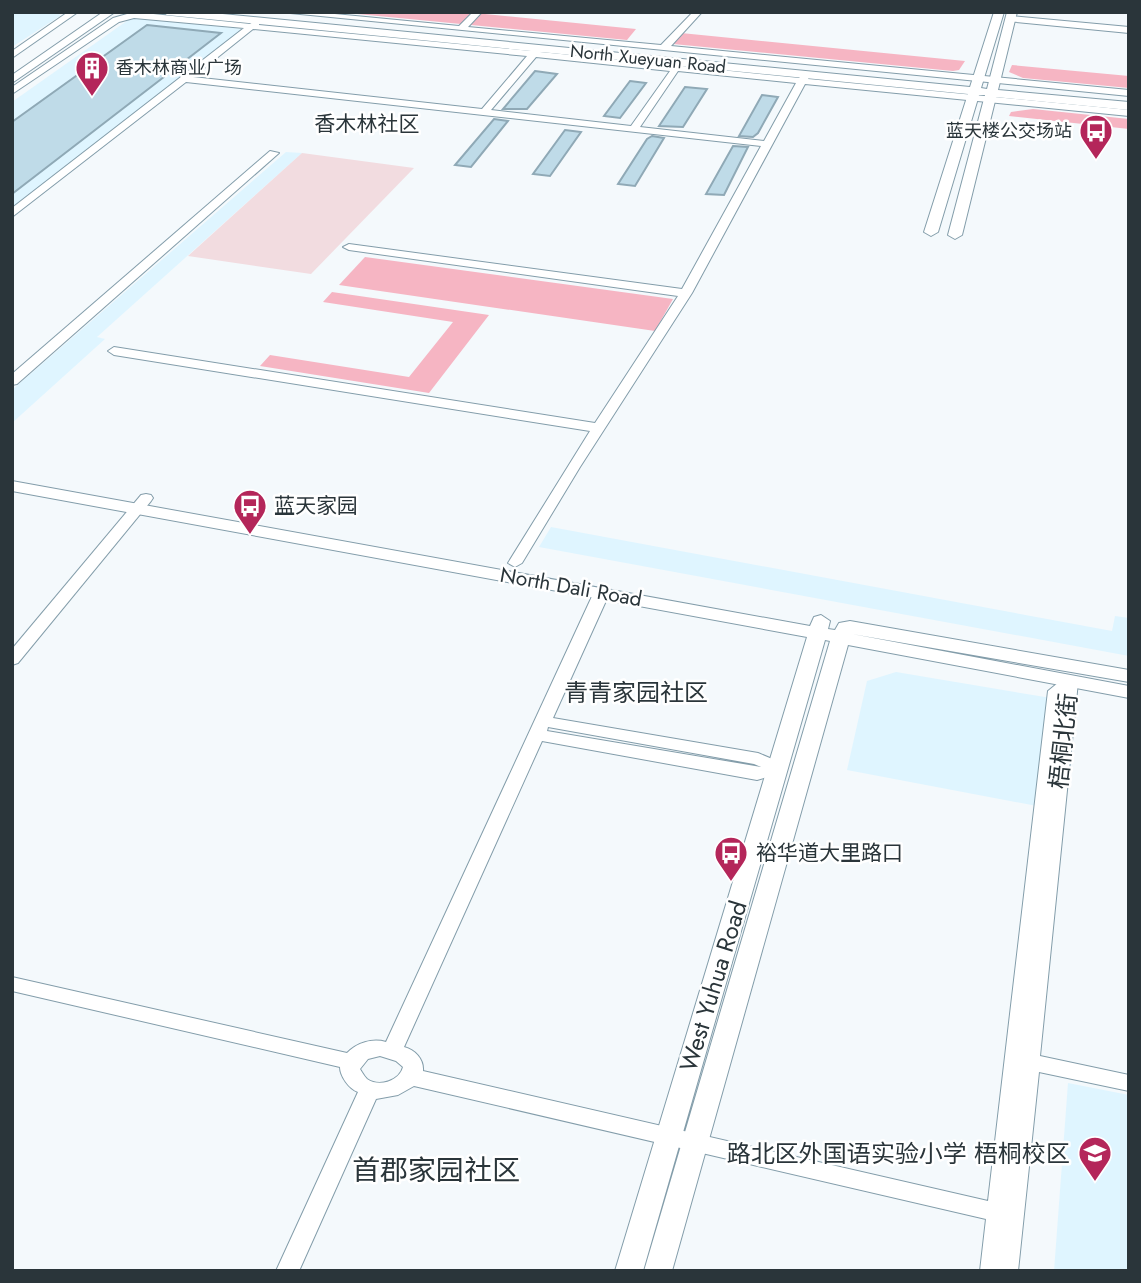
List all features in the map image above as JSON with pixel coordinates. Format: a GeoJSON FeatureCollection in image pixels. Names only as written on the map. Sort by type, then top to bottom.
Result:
{"type":"FeatureCollection","features":[{"type":"Feature","properties":{"kind":"main road"},"geometry":{"type":"LineString","coordinates":[[12,67],[93,12]]}},
{"type":"Feature","properties":{"kind":"main road","name":"North Xueyuan Road"},"geometry":{"type":"LineString","coordinates":[[167,12],[255,24],[541,45],[678,65],[804,78],[973,88]]}},
{"type":"Feature","properties":{"kind":"main road","name":"North Xueyuan Road"},"geometry":{"type":"LineString","coordinates":[[233,12],[1129,106]]}},
{"type":"Feature","properties":{"kind":"main road"},"geometry":{"type":"LineString","coordinates":[[931,232],[973,88],[999,12]]}},
{"type":"Feature","properties":{"kind":"main road"},"geometry":{"type":"LineString","coordinates":[[12,79],[116,15]]}},
{"type":"Feature","properties":{"kind":"main road"},"geometry":{"type":"LineString","coordinates":[[955,235],[1011,15]]}},
{"type":"Feature","properties":{"kind":"main road","name":"North Xueyuan Road"},"geometry":{"type":"LineString","coordinates":[[992,90],[1129,99]]}},
{"type":"Feature","properties":{"kind":"main road","name":"North Dali Road"},"geometry":{"type":"LineString","coordinates":[[12,474],[141,503],[602,592],[1129,676]]}},
{"type":"Feature","properties":{"kind":"main road","name":"North Dali Road"},"geometry":{"type":"LineString","coordinates":[[12,486],[141,503],[515,564],[832,629],[1070,682],[1129,692]]}},
{"type":"Feature","properties":{"kind":"main road","name":"West Yuhua Road"},"geometry":{"type":"LineString","coordinates":[[629,1271],[778,768],[832,629]]}},
{"type":"Feature","properties":{"kind":"main road","name":"West Yuhua Road"},"geometry":{"type":"LineString","coordinates":[[658,1271],[832,629]]}},
{"type":"Feature","properties":{"kind":"street"},"geometry":{"type":"LineString","coordinates":[[12,55],[74,12]]}},
{"type":"Feature","properties":{"kind":"street"},"geometry":{"type":"LineString","coordinates":[[284,12],[461,29],[541,45],[664,48],[973,88]]}},
{"type":"Feature","properties":{"kind":"street"},"geometry":{"type":"LineString","coordinates":[[461,29],[478,12]]}},
{"type":"Feature","properties":{"kind":"street"},"geometry":{"type":"LineString","coordinates":[[664,48],[698,12]]}},
{"type":"Feature","properties":{"kind":"street"},"geometry":{"type":"LineString","coordinates":[[12,91],[116,15],[255,24]]}},
{"type":"Feature","properties":{"kind":"street"},"geometry":{"type":"LineString","coordinates":[[1011,15],[1129,30]]}},
{"type":"Feature","properties":{"kind":"street"},"geometry":{"type":"LineString","coordinates":[[12,214],[255,24]]}},
{"type":"Feature","properties":{"kind":"street"},"geometry":{"type":"LineString","coordinates":[[484,113],[541,45]]}},
{"type":"Feature","properties":{"kind":"street"},"geometry":{"type":"LineString","coordinates":[[634,129],[678,65]]}},
{"type":"Feature","properties":{"kind":"street"},"geometry":{"type":"LineString","coordinates":[[515,564],[598,428],[686,293],[804,78]]}},
{"type":"Feature","properties":{"kind":"street"},"geometry":{"type":"LineString","coordinates":[[184,79],[768,144]]}},
{"type":"Feature","properties":{"kind":"street"},"geometry":{"type":"LineString","coordinates":[[992,90],[1129,93]]}},
{"type":"Feature","properties":{"kind":"street"},"geometry":{"type":"LineString","coordinates":[[992,90],[1129,113]]}},
{"type":"Feature","properties":{"kind":"street"},"geometry":{"type":"LineString","coordinates":[[12,381],[274,153]]}},
{"type":"Feature","properties":{"kind":"street"},"geometry":{"type":"LineString","coordinates":[[349,247],[686,293]]}},
{"type":"Feature","properties":{"kind":"street"},"geometry":{"type":"LineString","coordinates":[[114,351],[598,428]]}},
{"type":"Feature","properties":{"kind":"street"},"geometry":{"type":"LineString","coordinates":[[12,660],[141,503]]}},
{"type":"Feature","properties":{"kind":"street"},"geometry":{"type":"LineString","coordinates":[[392,1050],[602,592]]}},
{"type":"Feature","properties":{"kind":"street","name":"梧桐北街"},"geometry":{"type":"LineString","coordinates":[[991,1271],[1005,1213],[1070,682]]}},
{"type":"Feature","properties":{"kind":"street"},"geometry":{"type":"LineString","coordinates":[[539,728],[757,774],[778,768]]}},
{"type":"Feature","properties":{"kind":"street"},"geometry":{"type":"LineString","coordinates":[[12,984],[351,1062]]}},
{"type":"Feature","properties":{"kind":"street"},"geometry":{"type":"LineString","coordinates":[[367,1049],[392,1050],[411,1060],[414,1068],[412,1077],[396,1088],[381,1090],[370,1088],[353,1078],[349,1070],[351,1062],[356,1055],[367,1049]]}},
{"type":"Feature","properties":{"kind":"street"},"geometry":{"type":"LineString","coordinates":[[1022,1060],[1129,1083]]}},
{"type":"Feature","properties":{"kind":"street"},"geometry":{"type":"LineString","coordinates":[[412,1077],[1005,1213]]}},
{"type":"Feature","properties":{"kind":"street"},"geometry":{"type":"LineString","coordinates":[[287,1271],[370,1088]]}},
{"type":"Feature","properties":{"kind":"street","name":"梧桐北街"},"geometry":{"type":"LineString","coordinates":[[1005,1213],[1007,1271]]}},
{"type":"Feature","properties":{"kind":"shaded area"},"geometry":{"type":"Polygon","coordinates":[[[12,12],[59,12],[60,16],[12,47],[12,12]]]}},
{"type":"Feature","properties":{"kind":"shaded area"},"geometry":{"type":"Polygon","coordinates":[[[337,12],[465,12],[636,29],[627,40],[337,12]]]}},
{"type":"Feature","properties":{"kind":"shaded area","name":"香木林商业广场"},"geometry":{"type":"Polygon","coordinates":[[[131,18],[245,29],[12,213],[12,102],[131,18]]]}},
{"type":"Feature","properties":{"kind":"shaded area"},"geometry":{"type":"Polygon","coordinates":[[[681,33],[965,61],[959,70],[953,71],[673,44],[681,33]]]}},
{"type":"Feature","properties":{"kind":"shaded area"},"geometry":{"type":"Polygon","coordinates":[[[1012,65],[1129,76],[1129,88],[1023,78],[1009,72],[1012,65]]]}},
{"type":"Feature","properties":{"kind":"shaded area"},"geometry":{"type":"Polygon","coordinates":[[[1033,109],[1129,119],[1129,129],[1009,116],[1011,112],[1033,109]]]}},
{"type":"Feature","properties":{"kind":"shaded area"},"geometry":{"type":"Polygon","coordinates":[[[286,152],[302,153],[97,337],[105,339],[12,423],[12,390],[286,152]]]}},
{"type":"Feature","properties":{"kind":"shaded area"},"geometry":{"type":"Polygon","coordinates":[[[302,153],[414,168],[311,274],[188,256],[302,153]]]}},
{"type":"Feature","properties":{"kind":"shaded area"},"geometry":{"type":"Polygon","coordinates":[[[365,257],[673,299],[655,331],[339,285],[365,257]]]}},
{"type":"Feature","properties":{"kind":"shaded area"},"geometry":{"type":"Polygon","coordinates":[[[332,292],[489,315],[429,393],[260,366],[270,355],[409,377],[453,322],[323,302],[332,292]]]}},
{"type":"Feature","properties":{"kind":"shaded area"},"geometry":{"type":"Polygon","coordinates":[[[551,527],[1112,631],[1115,616],[1129,618],[1129,656],[539,547],[551,527]]]}},
{"type":"Feature","properties":{"kind":"shaded area"},"geometry":{"type":"Polygon","coordinates":[[[896,672],[1051,698],[1037,806],[847,770],[867,681],[896,672]]]}},
{"type":"Feature","properties":{"kind":"shaded area","name":"路北区外国语实验小学 梧桐校区"},"geometry":{"type":"Polygon","coordinates":[[[1068,1083],[1129,1095],[1129,1271],[1054,1271],[1068,1083]]]}},
{"type":"Feature","properties":{"kind":"building","name":"香木林商业广场"},"geometry":{"type":"Polygon","coordinates":[[[147,25],[221,33],[12,194],[12,122],[147,25]]]}},
{"type":"Feature","properties":{"kind":"building"},"geometry":{"type":"Polygon","coordinates":[[[535,71],[557,74],[527,109],[503,109],[535,71]]]}},
{"type":"Feature","properties":{"kind":"building"},"geometry":{"type":"Polygon","coordinates":[[[630,81],[646,83],[620,118],[604,116],[630,81]]]}},
{"type":"Feature","properties":{"kind":"building"},"geometry":{"type":"Polygon","coordinates":[[[685,87],[707,89],[683,127],[659,126],[685,87]]]}},
{"type":"Feature","properties":{"kind":"building"},"geometry":{"type":"Polygon","coordinates":[[[762,95],[778,97],[758,133],[753,137],[739,136],[762,95]]]}},
{"type":"Feature","properties":{"kind":"building"},"geometry":{"type":"Polygon","coordinates":[[[494,119],[508,121],[471,167],[455,165],[494,119]]]}},
{"type":"Feature","properties":{"kind":"building"},"geometry":{"type":"Polygon","coordinates":[[[565,130],[581,132],[550,176],[533,174],[565,130]]]}},
{"type":"Feature","properties":{"kind":"building"},"geometry":{"type":"Polygon","coordinates":[[[652,136],[664,138],[635,186],[618,184],[647,139],[652,136]]]}},
{"type":"Feature","properties":{"kind":"building"},"geometry":{"type":"Polygon","coordinates":[[[733,146],[748,147],[724,195],[706,194],[733,146]]]}},
{"type":"Feature","properties":{"kind":"place","name":"香木林商业广场"},"geometry":{"type":"Point","coordinates":[92,98]}},
{"type":"Feature","properties":{"kind":"place","name":"蓝天楼公交场站"},"geometry":{"type":"Point","coordinates":[1096,161]}},
{"type":"Feature","properties":{"kind":"place","name":"蓝天家园"},"geometry":{"type":"Point","coordinates":[250,536]}},
{"type":"Feature","properties":{"kind":"place","name":"裕华道大里路口"},"geometry":{"type":"Point","coordinates":[731,883]}},
{"type":"Feature","properties":{"kind":"place","name":"路北区外国语实验小学 梧桐校区"},"geometry":{"type":"Point","coordinates":[1095,1183]}},
{"type":"Feature","properties":{"kind":"district","name":"香木林社区"},"geometry":{"type":"Point","coordinates":[367,124]}},
{"type":"Feature","properties":{"kind":"district","name":"青青家园社区"},"geometry":{"type":"Point","coordinates":[636,692]}},
{"type":"Feature","properties":{"kind":"district","name":"首郡家园社区"},"geometry":{"type":"Point","coordinates":[436,1170]}}]}
